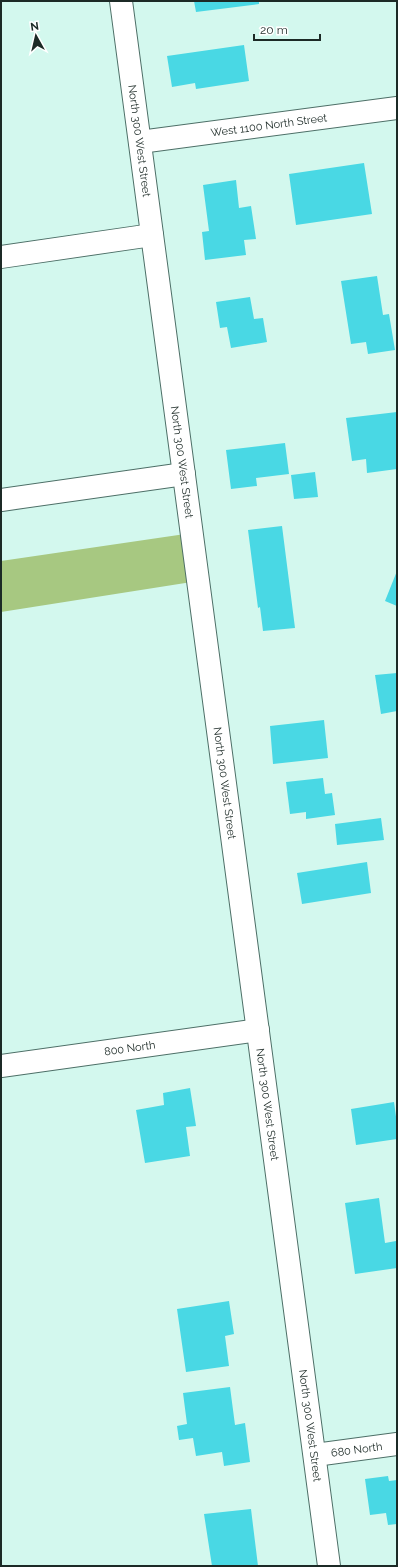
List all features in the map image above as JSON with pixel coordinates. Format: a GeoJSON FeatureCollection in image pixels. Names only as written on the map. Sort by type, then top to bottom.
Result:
{"type":"FeatureCollection","features":[{"type":"Feature","properties":{"kind":"street","name":"North 300 West Street"},"geometry":{"type":"LineString","coordinates":[[121,1],[329,1566]]}},
{"type":"Feature","properties":{"kind":"street","name":"West 1100 North Street"},"geometry":{"type":"LineString","coordinates":[[140,142],[397,108]]}},
{"type":"Feature","properties":{"kind":"street"},"geometry":{"type":"LineString","coordinates":[[1,257],[152,236]]}},
{"type":"Feature","properties":{"kind":"street"},"geometry":{"type":"LineString","coordinates":[[1,500],[184,474]]}},
{"type":"Feature","properties":{"kind":"street","name":"800 North"},"geometry":{"type":"LineString","coordinates":[[1,1066],[258,1030]]}},
{"type":"Feature","properties":{"kind":"street","name":"680 North"},"geometry":{"type":"LineString","coordinates":[[315,1455],[397,1444]]}},
{"type":"Feature","properties":{"kind":"green space"},"geometry":{"type":"Polygon","coordinates":[[[192,533],[198,581],[1,612],[1,561],[192,533]]]}},
{"type":"Feature","properties":{"kind":"building"},"geometry":{"type":"Polygon","coordinates":[[[194,1],[259,1],[259,4],[196,12],[194,1]]]}},
{"type":"Feature","properties":{"kind":"building"},"geometry":{"type":"Polygon","coordinates":[[[244,45],[249,81],[196,89],[195,83],[172,87],[167,56],[244,45]]]}},
{"type":"Feature","properties":{"kind":"building"},"geometry":{"type":"Polygon","coordinates":[[[364,163],[372,214],[296,225],[289,174],[364,163]]]}},
{"type":"Feature","properties":{"kind":"building"},"geometry":{"type":"Polygon","coordinates":[[[236,180],[239,208],[251,206],[256,239],[244,240],[246,255],[205,260],[202,232],[209,231],[203,185],[236,180]]]}},
{"type":"Feature","properties":{"kind":"building"},"geometry":{"type":"Polygon","coordinates":[[[377,276],[383,315],[389,314],[395,350],[368,354],[366,342],[351,344],[341,281],[377,276]]]}},
{"type":"Feature","properties":{"kind":"building"},"geometry":{"type":"Polygon","coordinates":[[[250,297],[254,319],[263,318],[267,342],[231,348],[227,327],[220,328],[216,302],[250,297]]]}},
{"type":"Feature","properties":{"kind":"building"},"geometry":{"type":"Polygon","coordinates":[[[397,412],[397,469],[367,473],[366,459],[352,461],[346,418],[397,412]]]}},
{"type":"Feature","properties":{"kind":"building"},"geometry":{"type":"Polygon","coordinates":[[[285,443],[289,474],[256,478],[257,486],[231,489],[226,450],[285,443]]]}},
{"type":"Feature","properties":{"kind":"building"},"geometry":{"type":"Polygon","coordinates":[[[315,472],[318,497],[294,499],[291,475],[315,472]]]}},
{"type":"Feature","properties":{"kind":"building"},"geometry":{"type":"Polygon","coordinates":[[[282,526],[295,628],[263,631],[260,607],[258,608],[248,530],[282,526]]]}},
{"type":"Feature","properties":{"kind":"building"},"geometry":{"type":"Polygon","coordinates":[[[397,571],[397,606],[385,601],[397,571]]]}},
{"type":"Feature","properties":{"kind":"building"},"geometry":{"type":"Polygon","coordinates":[[[397,673],[397,711],[381,714],[375,675],[397,673]]]}},
{"type":"Feature","properties":{"kind":"building"},"geometry":{"type":"Polygon","coordinates":[[[324,720],[328,758],[273,764],[270,726],[324,720]]]}},
{"type":"Feature","properties":{"kind":"building"},"geometry":{"type":"Polygon","coordinates":[[[323,778],[325,794],[332,793],[335,815],[306,819],[306,812],[290,814],[286,782],[323,778]]]}},
{"type":"Feature","properties":{"kind":"building"},"geometry":{"type":"Polygon","coordinates":[[[381,818],[384,840],[337,845],[335,824],[381,818]]]}},
{"type":"Feature","properties":{"kind":"building"},"geometry":{"type":"Polygon","coordinates":[[[367,862],[371,893],[302,904],[297,873],[367,862]]]}},
{"type":"Feature","properties":{"kind":"building"},"geometry":{"type":"Polygon","coordinates":[[[190,1088],[196,1126],[186,1127],[190,1156],[145,1163],[136,1110],[164,1105],[163,1093],[190,1088]]]}},
{"type":"Feature","properties":{"kind":"building"},"geometry":{"type":"Polygon","coordinates":[[[394,1102],[397,1124],[397,1139],[356,1145],[351,1109],[394,1102]]]}},
{"type":"Feature","properties":{"kind":"building"},"geometry":{"type":"Polygon","coordinates":[[[379,1198],[385,1243],[396,1241],[397,1268],[355,1274],[345,1203],[379,1198]]]}},
{"type":"Feature","properties":{"kind":"building"},"geometry":{"type":"Polygon","coordinates":[[[229,1301],[234,1334],[225,1336],[229,1366],[186,1372],[177,1309],[229,1301]]]}},
{"type":"Feature","properties":{"kind":"building"},"geometry":{"type":"Polygon","coordinates":[[[230,1387],[235,1425],[245,1423],[250,1462],[224,1466],[222,1452],[196,1456],[193,1438],[179,1440],[177,1426],[187,1424],[183,1393],[230,1387]]]}},
{"type":"Feature","properties":{"kind":"building"},"geometry":{"type":"Polygon","coordinates":[[[388,1476],[389,1481],[397,1480],[397,1524],[388,1525],[386,1513],[370,1515],[365,1479],[388,1476]]]}},
{"type":"Feature","properties":{"kind":"building"},"geometry":{"type":"Polygon","coordinates":[[[251,1509],[258,1566],[212,1566],[204,1514],[251,1509]]]}}]}
